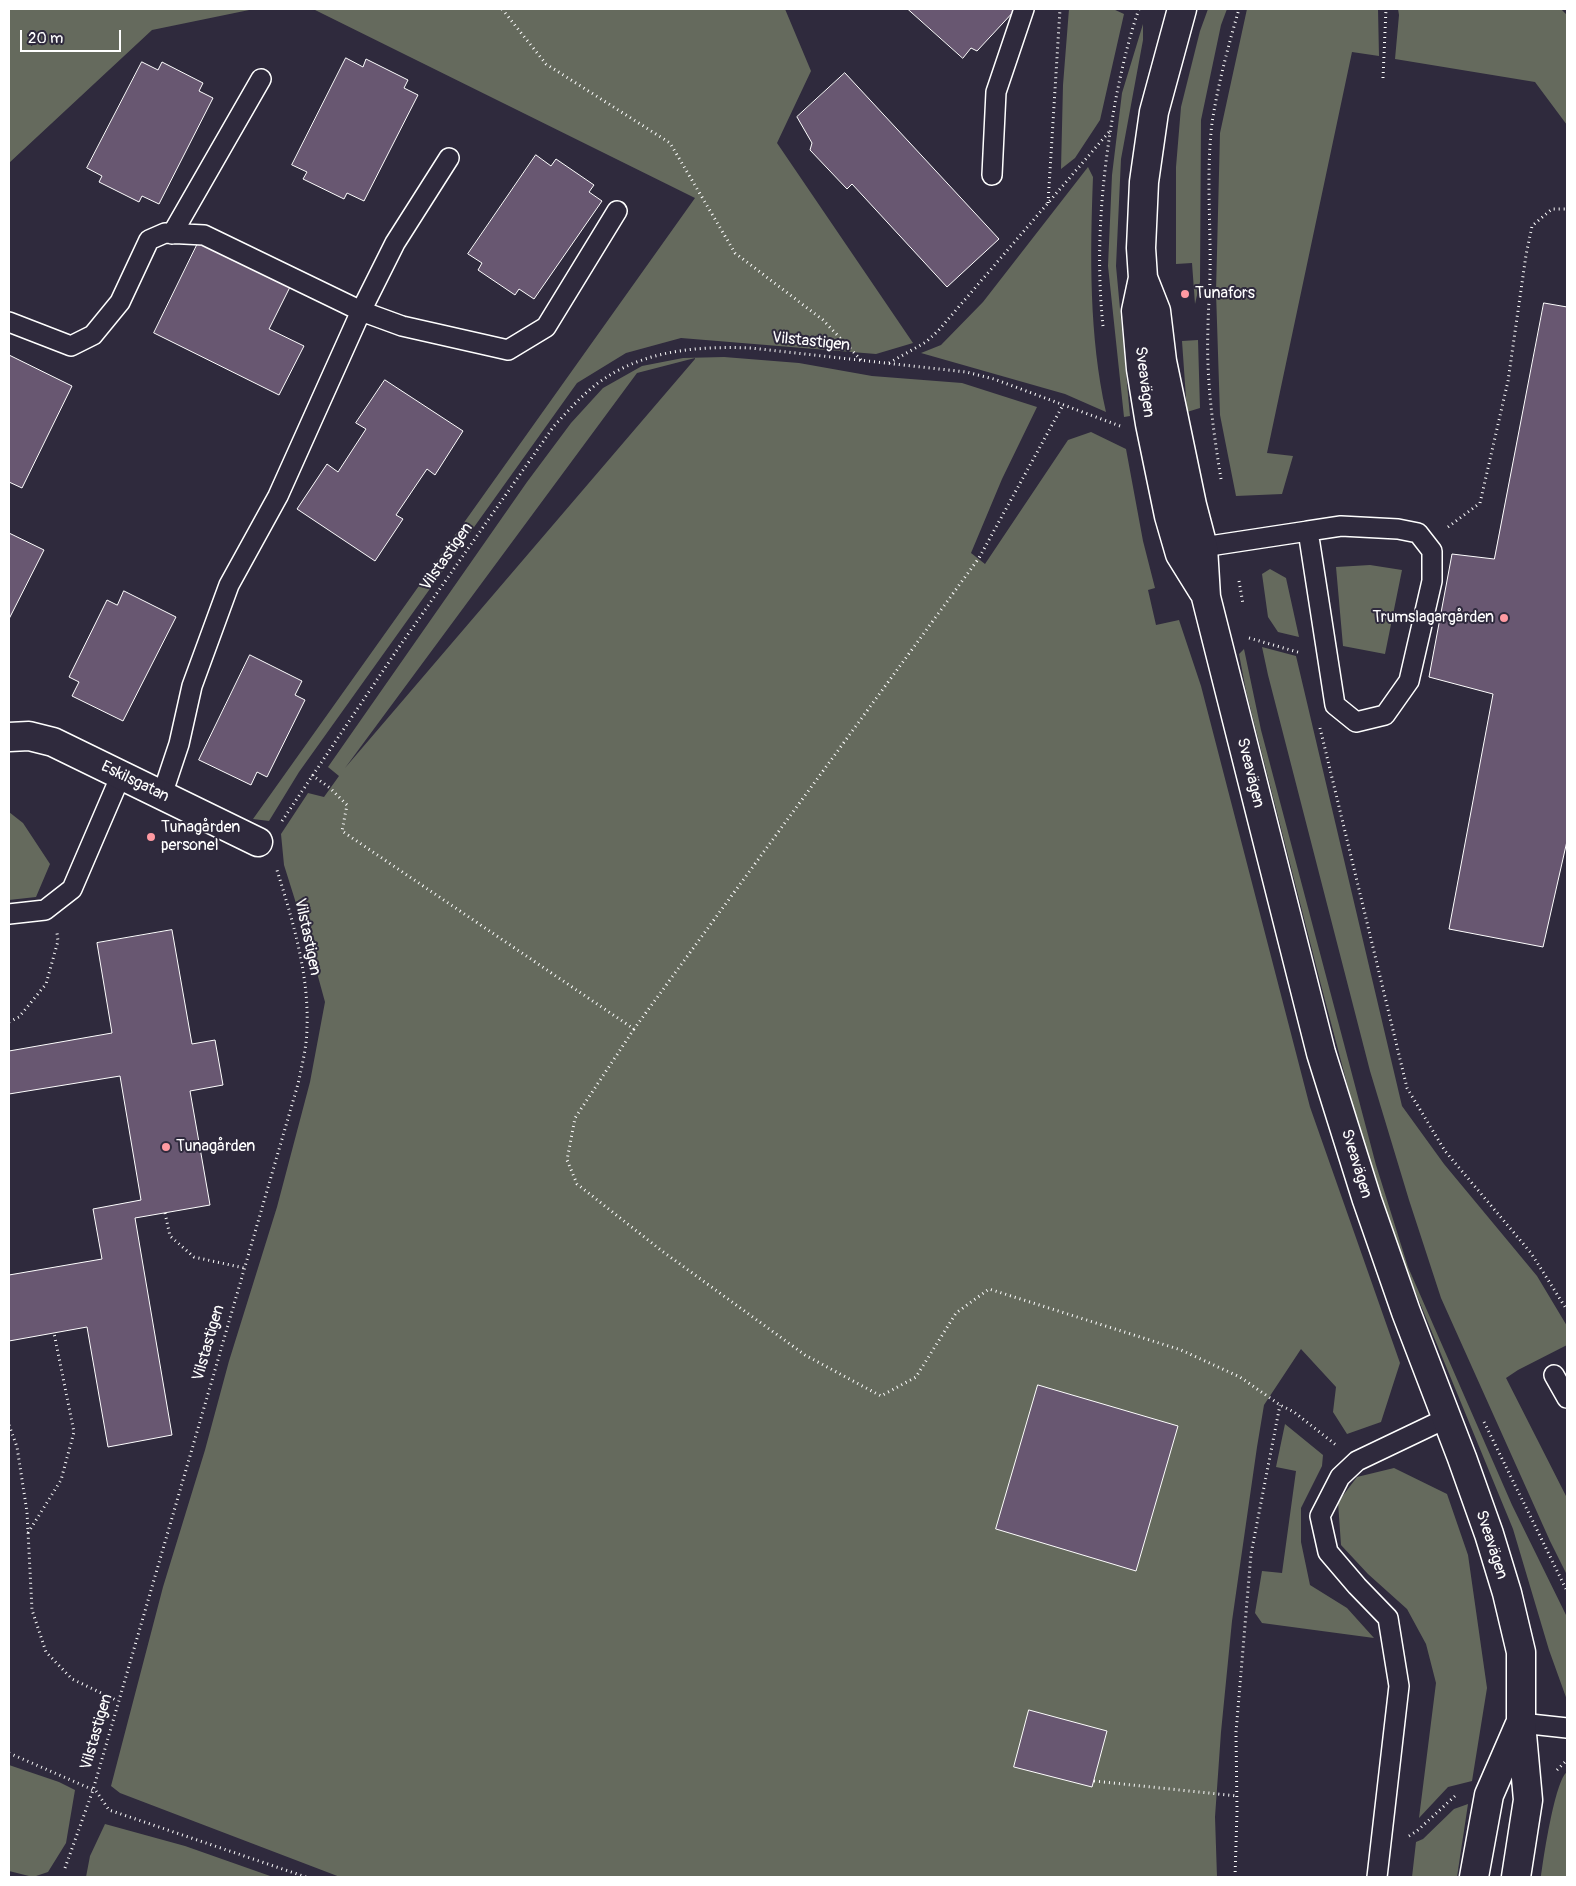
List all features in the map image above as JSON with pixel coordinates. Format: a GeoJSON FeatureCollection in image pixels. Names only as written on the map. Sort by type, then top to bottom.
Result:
{"type":"FeatureCollection","features":[{"type":"Feature","properties":{"kind":"main road","name":"Sveavägen"},"geometry":{"type":"LineString","coordinates":[[1182,9],[1154,112],[1144,182],[1141,248],[1143,278],[1156,311],[1162,361],[1192,506],[1192,550],[1206,597],[1321,1053],[1370,1210],[1489,1534],[1507,1593],[1521,1652],[1521,1723],[1528,1800],[1516,1877]]}},
{"type":"Feature","properties":{"kind":"main road","name":"Eskilsgatan"},"geometry":{"type":"LineString","coordinates":[[9,737],[29,736],[53,742],[258,842]]}},
{"type":"Feature","properties":{"kind":"main road","name":"Sveavägen"},"geometry":{"type":"LineString","coordinates":[[1474,1877],[1489,1795],[1521,1723]]}},
{"type":"Feature","properties":{"kind":"lane"},"geometry":{"type":"LineString","coordinates":[[992,175],[996,92],[1024,9]]}},
{"type":"Feature","properties":{"kind":"lane"},"geometry":{"type":"LineString","coordinates":[[172,234],[261,80]]}},
{"type":"Feature","properties":{"kind":"lane"},"geometry":{"type":"LineString","coordinates":[[162,795],[179,744],[192,686],[229,585],[278,496],[361,311],[395,243],[449,158]]}},
{"type":"Feature","properties":{"kind":"lane"},"geometry":{"type":"LineString","coordinates":[[9,322],[71,346],[92,335],[120,302],[149,240],[165,233],[204,235],[361,311],[402,326],[508,350],[546,327],[617,211]]}},
{"type":"Feature","properties":{"kind":"lane"},"geometry":{"type":"LineString","coordinates":[[1192,550],[1232,544],[1308,531],[1341,526],[1398,529],[1418,533],[1432,552],[1432,581],[1409,681],[1385,715],[1356,722],[1335,705],[1308,531]]}},
{"type":"Feature","properties":{"kind":"lane"},"geometry":{"type":"LineString","coordinates":[[9,914],[45,910],[72,889],[121,775]]}},
{"type":"Feature","properties":{"kind":"lane"},"geometry":{"type":"LineString","coordinates":[[1554,1376],[1567,1398]]}},
{"type":"Feature","properties":{"kind":"lane"},"geometry":{"type":"LineString","coordinates":[[1377,1877],[1399,1686],[1388,1618],[1356,1586],[1328,1552],[1320,1516],[1340,1477],[1357,1461],[1447,1418]]}},
{"type":"Feature","properties":{"kind":"lane"},"geometry":{"type":"LineString","coordinates":[[1521,1723],[1567,1728]]}},
{"type":"Feature","properties":{"kind":"path"},"geometry":{"type":"LineString","coordinates":[[502,9],[546,64],[670,143],[735,253],[823,320],[861,360]]}},
{"type":"Feature","properties":{"kind":"path"},"geometry":{"type":"LineString","coordinates":[[1048,203],[1060,9]]}},
{"type":"Feature","properties":{"kind":"path"},"geometry":{"type":"LineString","coordinates":[[1222,480],[1208,377],[1210,175],[1212,125],[1221,71],[1239,9]]}},
{"type":"Feature","properties":{"kind":"path"},"geometry":{"type":"LineString","coordinates":[[1384,78],[1386,9]]}},
{"type":"Feature","properties":{"kind":"path"},"geometry":{"type":"LineString","coordinates":[[889,364],[926,342],[938,331],[1110,132]]}},
{"type":"Feature","properties":{"kind":"path"},"geometry":{"type":"LineString","coordinates":[[1425,543],[1480,504],[1508,382],[1526,255],[1532,226],[1552,209],[1567,209]]}},
{"type":"Feature","properties":{"kind":"path","name":"Vilstastigen"},"geometry":{"type":"LineString","coordinates":[[280,825],[408,634],[554,426],[598,383],[633,362],[660,354],[692,348],[723,347],[751,348],[966,372],[994,379],[1117,425]]}},
{"type":"Feature","properties":{"kind":"path"},"geometry":{"type":"LineString","coordinates":[[1063,405],[979,558],[634,1029],[575,1118],[567,1160],[577,1184],[662,1251],[805,1355],[881,1396],[916,1377],[956,1312],[989,1290],[1181,1350],[1240,1377],[1280,1405],[1294,1412],[1357,1461]]}},
{"type":"Feature","properties":{"kind":"path"},"geometry":{"type":"LineString","coordinates":[[1232,544],[1244,610]]}},
{"type":"Feature","properties":{"kind":"path"},"geometry":{"type":"LineString","coordinates":[[1247,629],[1251,648]]}},
{"type":"Feature","properties":{"kind":"path"},"geometry":{"type":"LineString","coordinates":[[1248,638],[1302,653]]}},
{"type":"Feature","properties":{"kind":"path"},"geometry":{"type":"LineString","coordinates":[[1318,721],[1407,1088],[1445,1151],[1531,1254],[1567,1310]]}},
{"type":"Feature","properties":{"kind":"path"},"geometry":{"type":"LineString","coordinates":[[312,775],[330,788],[347,805],[342,831],[634,1029]]}},
{"type":"Feature","properties":{"kind":"path","name":"Vilstastigen"},"geometry":{"type":"LineString","coordinates":[[65,1868],[93,1790],[298,1084],[305,1052],[308,1026],[306,992],[300,953],[276,865]]}},
{"type":"Feature","properties":{"kind":"path"},"geometry":{"type":"LineString","coordinates":[[9,1022],[20,1017],[46,984],[58,941],[55,902]]}},
{"type":"Feature","properties":{"kind":"path"},"geometry":{"type":"LineString","coordinates":[[165,1213],[170,1236],[194,1257],[244,1268]]}},
{"type":"Feature","properties":{"kind":"path"},"geometry":{"type":"LineString","coordinates":[[28,1534],[61,1480],[74,1432],[54,1333]]}},
{"type":"Feature","properties":{"kind":"path"},"geometry":{"type":"LineString","coordinates":[[1236,1877],[1236,1732],[1251,1554],[1280,1405]]}},
{"type":"Feature","properties":{"kind":"path"},"geometry":{"type":"LineString","coordinates":[[1483,1419],[1567,1591]]}},
{"type":"Feature","properties":{"kind":"path"},"geometry":{"type":"LineString","coordinates":[[9,1425],[17,1447],[27,1512],[32,1610],[46,1652],[72,1679],[118,1701]]}},
{"type":"Feature","properties":{"kind":"path"},"geometry":{"type":"LineString","coordinates":[[9,1752],[96,1791],[109,1810],[306,1877]]}},
{"type":"Feature","properties":{"kind":"path"},"geometry":{"type":"LineString","coordinates":[[1094,1781],[1237,1796]]}},
{"type":"Feature","properties":{"kind":"path"},"geometry":{"type":"LineString","coordinates":[[1380,1852],[1417,1831],[1455,1796]]}},
{"type":"Feature","properties":{"kind":"green space"},"geometry":{"type":"Polygon","coordinates":[[[9,9],[254,9],[152,30],[9,163],[9,9]]]}},
{"type":"Feature","properties":{"kind":"green space"},"geometry":{"type":"Polygon","coordinates":[[[313,9],[785,9],[811,71],[777,143],[913,343],[876,354],[681,338],[626,353],[577,383],[299,772],[269,821],[253,819],[695,198],[313,9]]]}},
{"type":"Feature","properties":{"kind":"green space"},"geometry":{"type":"Polygon","coordinates":[[[1069,9],[1113,9],[1124,14],[1100,120],[1075,158],[1061,169],[1063,85],[1069,9]]]}},
{"type":"Feature","properties":{"kind":"green space"},"geometry":{"type":"Polygon","coordinates":[[[1208,9],[1227,9],[1221,25],[1201,120],[1200,282],[1195,304],[1192,263],[1176,264],[1176,167],[1181,107],[1200,31],[1208,9]]]}},
{"type":"Feature","properties":{"kind":"green space"},"geometry":{"type":"Polygon","coordinates":[[[1247,9],[1378,9],[1379,56],[1352,52],[1267,453],[1293,456],[1282,494],[1236,496],[1220,415],[1216,292],[1220,133],[1247,9]]]}},
{"type":"Feature","properties":{"kind":"green space"},"geometry":{"type":"Polygon","coordinates":[[[1398,9],[1561,9],[1567,15],[1567,125],[1535,82],[1395,59],[1398,9]]]}},
{"type":"Feature","properties":{"kind":"green space"},"geometry":{"type":"Polygon","coordinates":[[[1143,24],[1143,40],[1121,159],[1116,266],[1130,416],[1124,417],[1108,266],[1112,175],[1122,93],[1143,24]]]}},
{"type":"Feature","properties":{"kind":"green space"},"geometry":{"type":"Polygon","coordinates":[[[1088,167],[1093,177],[1091,266],[1096,354],[1106,412],[1065,394],[921,353],[941,345],[983,302],[1088,167]]]}},
{"type":"Feature","properties":{"kind":"green space"},"geometry":{"type":"Polygon","coordinates":[[[1198,340],[1200,408],[1187,412],[1182,341],[1198,340]]]}},
{"type":"Feature","properties":{"kind":"green space"},"geometry":{"type":"Polygon","coordinates":[[[724,357],[799,363],[872,376],[962,383],[1037,407],[1002,479],[971,553],[985,564],[1068,440],[1091,432],[1126,449],[1143,541],[1155,588],[1148,590],[1156,625],[1179,620],[1201,686],[1310,1107],[1400,1363],[1381,1422],[1347,1434],[1333,1412],[1336,1387],[1301,1349],[1264,1405],[1232,1621],[1215,1817],[1217,1877],[340,1877],[120,1793],[111,1786],[163,1587],[205,1450],[229,1361],[277,1207],[310,1082],[325,1002],[284,865],[281,834],[308,793],[324,797],[339,776],[328,767],[527,482],[571,423],[603,388],[642,366],[683,358],[724,357]],[[695,359],[637,373],[345,768],[695,359]]]}},
{"type":"Feature","properties":{"kind":"green space"},"geometry":{"type":"Polygon","coordinates":[[[1370,565],[1402,570],[1385,654],[1343,646],[1336,567],[1370,565]]]}},
{"type":"Feature","properties":{"kind":"green space"},"geometry":{"type":"Polygon","coordinates":[[[1270,569],[1286,578],[1299,637],[1278,632],[1268,617],[1262,574],[1270,569]]]}},
{"type":"Feature","properties":{"kind":"green space"},"geometry":{"type":"Polygon","coordinates":[[[1262,647],[1296,656],[1402,1106],[1444,1164],[1537,1276],[1567,1326],[1567,1345],[1506,1378],[1567,1498],[1567,1575],[1441,1298],[1370,1071],[1262,647]]]}},
{"type":"Feature","properties":{"kind":"green space"},"geometry":{"type":"Polygon","coordinates":[[[1244,649],[1261,730],[1376,1165],[1408,1267],[1512,1505],[1567,1617],[1567,1700],[1549,1650],[1513,1529],[1401,1257],[1360,1133],[1246,691],[1239,654],[1244,649]]]}},
{"type":"Feature","properties":{"kind":"green space"},"geometry":{"type":"Polygon","coordinates":[[[9,812],[23,823],[50,864],[36,897],[9,900],[9,812]]]}},
{"type":"Feature","properties":{"kind":"green space"},"geometry":{"type":"Polygon","coordinates":[[[1285,1424],[1323,1455],[1322,1466],[1301,1508],[1301,1542],[1310,1585],[1347,1608],[1374,1638],[1262,1623],[1255,1613],[1262,1571],[1282,1573],[1296,1471],[1276,1467],[1285,1424]]]}},
{"type":"Feature","properties":{"kind":"green space"},"geometry":{"type":"Polygon","coordinates":[[[1394,1468],[1447,1494],[1468,1555],[1487,1688],[1472,1781],[1448,1787],[1419,1818],[1436,1683],[1426,1644],[1407,1609],[1368,1574],[1341,1545],[1338,1502],[1357,1477],[1394,1468]]]}},
{"type":"Feature","properties":{"kind":"green space"},"geometry":{"type":"Polygon","coordinates":[[[9,1765],[59,1782],[75,1790],[66,1843],[48,1872],[33,1877],[9,1871],[9,1765]]]}},
{"type":"Feature","properties":{"kind":"green space"},"geometry":{"type":"Polygon","coordinates":[[[1567,1772],[1567,1877],[1541,1877],[1554,1804],[1558,1789],[1567,1772]]]}},
{"type":"Feature","properties":{"kind":"green space"},"geometry":{"type":"Polygon","coordinates":[[[1468,1804],[1457,1877],[1412,1877],[1416,1842],[1423,1839],[1454,1809],[1468,1804]]]}},
{"type":"Feature","properties":{"kind":"green space"},"geometry":{"type":"Polygon","coordinates":[[[105,1824],[185,1846],[273,1877],[86,1877],[90,1856],[105,1824]]]}},
{"type":"Feature","properties":{"kind":"building"},"geometry":{"type":"Polygon","coordinates":[[[908,9],[1016,9],[977,51],[971,48],[963,58],[908,9]]]}},
{"type":"Feature","properties":{"kind":"building"},"geometry":{"type":"Polygon","coordinates":[[[346,58],[363,67],[366,59],[408,80],[404,88],[418,95],[364,201],[347,193],[344,199],[303,179],[307,172],[292,165],[346,58]]]}},
{"type":"Feature","properties":{"kind":"building"},"geometry":{"type":"Polygon","coordinates":[[[142,62],[158,70],[162,62],[203,83],[199,91],[213,98],[159,204],[142,196],[139,202],[99,182],[102,176],[87,168],[142,62]]]}},
{"type":"Feature","properties":{"kind":"building"},"geometry":{"type":"Polygon","coordinates":[[[845,73],[999,239],[947,287],[852,184],[847,189],[810,150],[812,143],[797,117],[845,73]]]}},
{"type":"Feature","properties":{"kind":"building"},"geometry":{"type":"Polygon","coordinates":[[[536,155],[551,166],[556,159],[594,185],[589,192],[602,201],[534,299],[519,289],[515,295],[478,270],[482,263],[468,254],[536,155]]]}},
{"type":"Feature","properties":{"kind":"building"},"geometry":{"type":"Polygon","coordinates":[[[201,237],[292,283],[269,329],[304,346],[279,395],[154,333],[201,237]]]}},
{"type":"Feature","properties":{"kind":"building","name":"Trumslagargården"},"geometry":{"type":"Polygon","coordinates":[[[1544,303],[1567,307],[1567,841],[1543,947],[1449,929],[1493,694],[1429,677],[1452,554],[1494,559],[1544,303]]]}},
{"type":"Feature","properties":{"kind":"building"},"geometry":{"type":"Polygon","coordinates":[[[9,355],[72,386],[22,488],[9,482],[9,355]]]}},
{"type":"Feature","properties":{"kind":"building"},"geometry":{"type":"Polygon","coordinates":[[[385,380],[463,431],[435,475],[427,469],[396,515],[403,519],[375,561],[297,509],[327,464],[338,472],[366,429],[356,423],[385,380]]]}},
{"type":"Feature","properties":{"kind":"building"},"geometry":{"type":"Polygon","coordinates":[[[9,533],[44,550],[9,619],[9,533]]]}},
{"type":"Feature","properties":{"kind":"building"},"geometry":{"type":"Polygon","coordinates":[[[124,591],[176,617],[123,721],[72,696],[79,682],[69,677],[107,600],[117,605],[124,591]]]}},
{"type":"Feature","properties":{"kind":"building"},"geometry":{"type":"Polygon","coordinates":[[[250,655],[302,681],[295,695],[305,700],[267,777],[257,772],[251,785],[199,760],[250,655]]]}},
{"type":"Feature","properties":{"kind":"building","name":"Tunagården"},"geometry":{"type":"Polygon","coordinates":[[[172,930],[192,1044],[215,1040],[223,1085],[190,1091],[210,1205],[135,1218],[172,1435],[108,1447],[87,1327],[9,1341],[9,1275],[102,1259],[93,1209],[141,1200],[120,1076],[9,1094],[9,1051],[112,1033],[97,943],[172,930]]]}},
{"type":"Feature","properties":{"kind":"building"},"geometry":{"type":"Polygon","coordinates":[[[1038,1385],[1178,1426],[1136,1571],[996,1529],[1038,1385]]]}},
{"type":"Feature","properties":{"kind":"building"},"geometry":{"type":"Polygon","coordinates":[[[1029,1710],[1107,1731],[1092,1787],[1014,1767],[1029,1710]]]}},
{"type":"Feature","properties":{"kind":"place","name":"Tunafors"},"geometry":{"type":"Point","coordinates":[1185,294]}},
{"type":"Feature","properties":{"kind":"place","name":"Trumslagargården"},"geometry":{"type":"Point","coordinates":[1504,618]}},
{"type":"Feature","properties":{"kind":"place","name":"Tunagården personel"},"geometry":{"type":"Point","coordinates":[151,837]}},
{"type":"Feature","properties":{"kind":"place","name":"Tunagården"},"geometry":{"type":"Point","coordinates":[166,1147]}}]}
